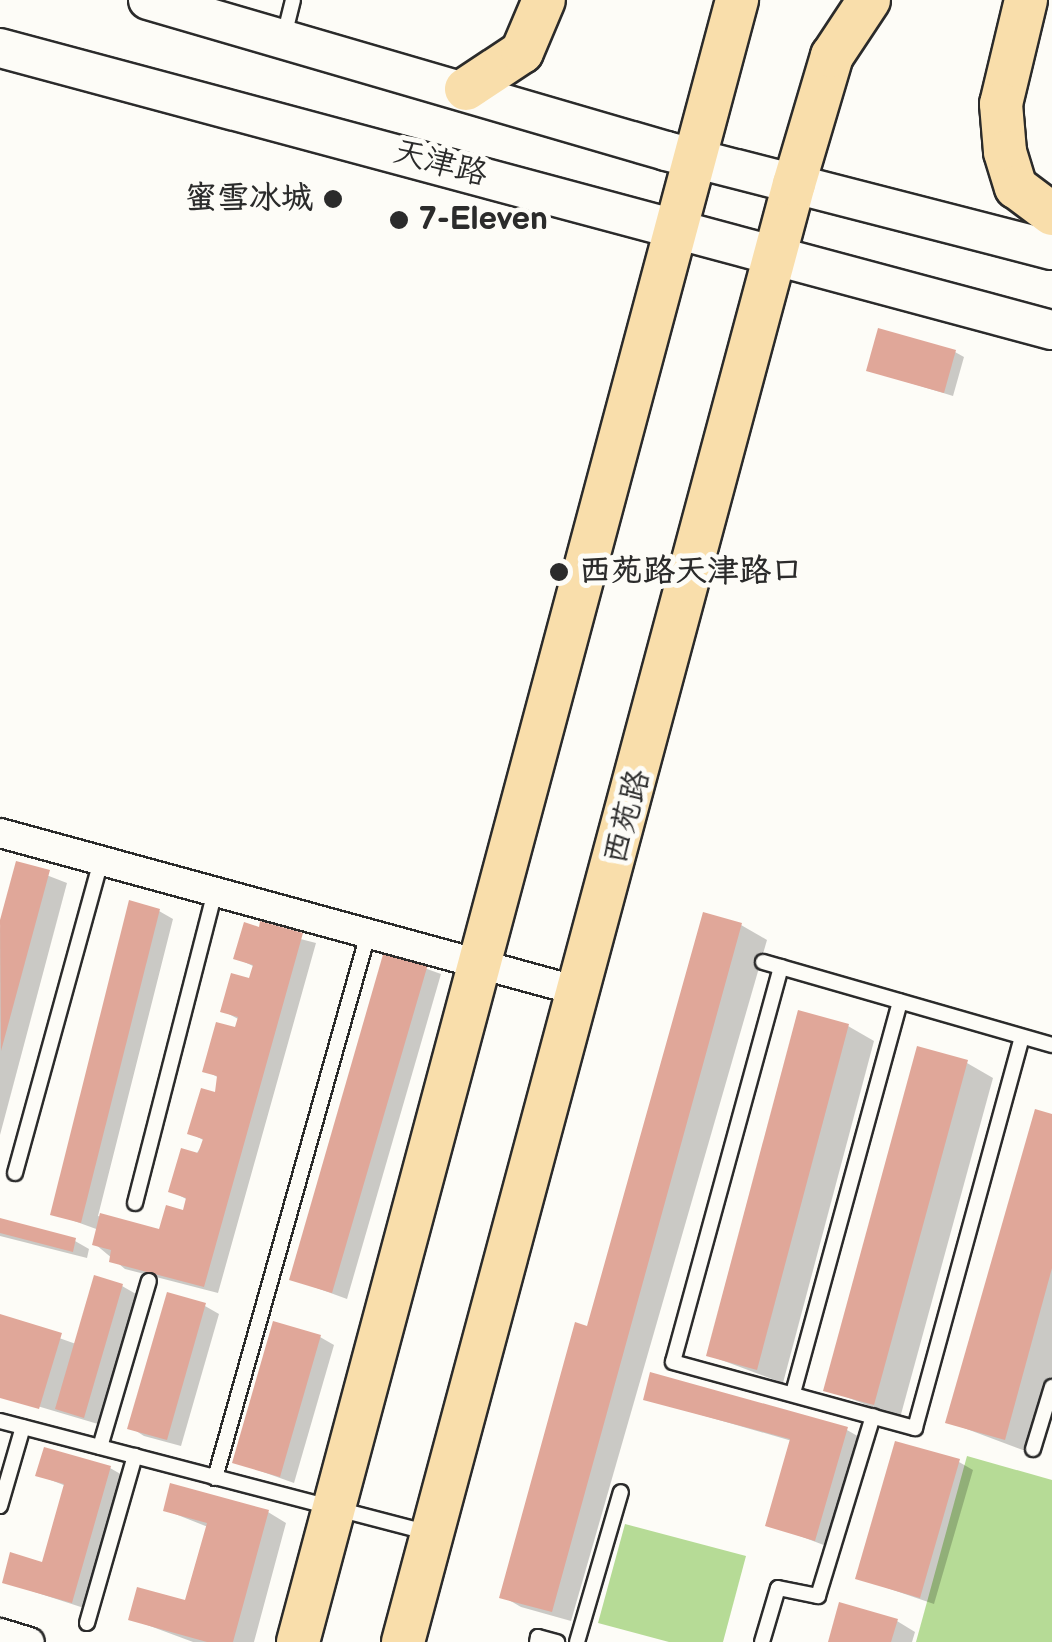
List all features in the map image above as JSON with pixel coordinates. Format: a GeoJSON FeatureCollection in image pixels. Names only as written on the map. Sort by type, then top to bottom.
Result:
{"type":"FeatureCollection","features":[{"type":"Feature","properties":{"kind":"main road"},"geometry":{"type":"LineString","coordinates":[[148,0],[288,18],[466,89],[794,184],[1052,250]]}},
{"type":"Feature","properties":{"kind":"main road"},"geometry":{"type":"LineString","coordinates":[[466,89],[522,52],[544,0]]}},
{"type":"Feature","properties":{"kind":"main road"},"geometry":{"type":"LineString","coordinates":[[298,1642],[737,0]]}},
{"type":"Feature","properties":{"kind":"main road","name":"西苑路"},"geometry":{"type":"LineString","coordinates":[[403,1642],[582,992],[794,184],[832,56],[868,0]]}},
{"type":"Feature","properties":{"kind":"main road"},"geometry":{"type":"LineString","coordinates":[[1026,0],[1000,104],[1005,152],[1016,187],[1052,214]]}},
{"type":"Feature","properties":{"kind":"main road","name":"天津路"},"geometry":{"type":"LineString","coordinates":[[0,48],[1052,330]]}},
{"type":"Feature","properties":{"kind":"street"},"geometry":{"type":"LineString","coordinates":[[0,833],[582,992]]}},
{"type":"Feature","properties":{"kind":"street"},"geometry":{"type":"LineString","coordinates":[[0,1634],[30,1642]]}},
{"type":"Feature","properties":{"kind":"lane"},"geometry":{"type":"LineString","coordinates":[[15,1173],[102,861]]}},
{"type":"Feature","properties":{"kind":"lane"},"geometry":{"type":"LineString","coordinates":[[135,1203],[215,892]]}},
{"type":"Feature","properties":{"kind":"lane"},"geometry":{"type":"LineString","coordinates":[[215,1478],[368,934]]}},
{"type":"Feature","properties":{"kind":"lane"},"geometry":{"type":"LineString","coordinates":[[763,962],[1052,1046]]}},
{"type":"Feature","properties":{"kind":"lane"},"geometry":{"type":"LineString","coordinates":[[781,966],[673,1362],[915,1428],[1022,1036]]}},
{"type":"Feature","properties":{"kind":"lane"},"geometry":{"type":"LineString","coordinates":[[794,1394],[900,1001]]}},
{"type":"Feature","properties":{"kind":"lane"},"geometry":{"type":"LineString","coordinates":[[100,1448],[149,1281]]}},
{"type":"Feature","properties":{"kind":"lane"},"geometry":{"type":"LineString","coordinates":[[1033,1449],[1052,1387]]}},
{"type":"Feature","properties":{"kind":"lane"},"geometry":{"type":"LineString","coordinates":[[762,1642],[778,1588],[818,1596],[873,1416]]}},
{"type":"Feature","properties":{"kind":"lane"},"geometry":{"type":"LineString","coordinates":[[0,1421],[432,1533]]}},
{"type":"Feature","properties":{"kind":"lane"},"geometry":{"type":"LineString","coordinates":[[0,1506],[24,1427]]}},
{"type":"Feature","properties":{"kind":"lane"},"geometry":{"type":"LineString","coordinates":[[87,1623],[135,1456]]}},
{"type":"Feature","properties":{"kind":"lane"},"geometry":{"type":"LineString","coordinates":[[576,1642],[621,1492]]}},
{"type":"Feature","properties":{"kind":"lane"},"geometry":{"type":"LineString","coordinates":[[537,1642],[557,1642]]}},
{"type":"Feature","properties":{"kind":"green space"},"geometry":{"type":"Polygon","coordinates":[[[967,1456],[1052,1480],[1052,1642],[916,1642],[967,1456]]]}},
{"type":"Feature","properties":{"kind":"green space"},"geometry":{"type":"Polygon","coordinates":[[[625,1524],[746,1556],[723,1642],[669,1642],[598,1623],[625,1524]]]}},
{"type":"Feature","properties":{"kind":"building"},"geometry":{"type":"Polygon","coordinates":[[[878,328],[956,350],[944,393],[866,371],[878,328]]]}},
{"type":"Feature","properties":{"kind":"building"},"geometry":{"type":"Polygon","coordinates":[[[16,861],[50,870],[1,1051],[0,920],[16,861]]]}},
{"type":"Feature","properties":{"kind":"building"},"geometry":{"type":"Polygon","coordinates":[[[129,900],[160,909],[81,1223],[50,1215],[129,900]]]}},
{"type":"Feature","properties":{"kind":"building"},"geometry":{"type":"Polygon","coordinates":[[[703,912],[742,923],[552,1612],[499,1598],[575,1322],[587,1326],[703,912]]]}},
{"type":"Feature","properties":{"kind":"building"},"geometry":{"type":"Polygon","coordinates":[[[260,921],[303,933],[204,1287],[109,1262],[111,1250],[92,1245],[100,1213],[159,1229],[166,1205],[183,1210],[186,1198],[168,1192],[181,1148],[198,1153],[203,1139],[187,1134],[201,1088],[215,1092],[217,1076],[202,1072],[216,1022],[235,1027],[238,1017],[220,1012],[231,973],[249,978],[253,965],[233,959],[244,922],[259,927],[260,921]]]}},
{"type":"Feature","properties":{"kind":"building"},"geometry":{"type":"Polygon","coordinates":[[[384,951],[428,964],[332,1293],[289,1280],[384,951]]]}},
{"type":"Feature","properties":{"kind":"building"},"geometry":{"type":"Polygon","coordinates":[[[798,1010],[849,1024],[757,1370],[706,1356],[798,1010]]]}},
{"type":"Feature","properties":{"kind":"building"},"geometry":{"type":"Polygon","coordinates":[[[917,1046],[968,1060],[874,1405],[823,1391],[917,1046]]]}},
{"type":"Feature","properties":{"kind":"building"},"geometry":{"type":"Polygon","coordinates":[[[1035,1109],[1052,1114],[1052,1268],[1005,1440],[945,1423],[1035,1109]]]}},
{"type":"Feature","properties":{"kind":"building"},"geometry":{"type":"Polygon","coordinates":[[[0,1218],[76,1238],[73,1252],[0,1233],[0,1218]]]}},
{"type":"Feature","properties":{"kind":"building"},"geometry":{"type":"Polygon","coordinates":[[[94,1275],[123,1284],[84,1418],[55,1409],[94,1275]]]}},
{"type":"Feature","properties":{"kind":"building"},"geometry":{"type":"Polygon","coordinates":[[[167,1292],[206,1303],[167,1440],[127,1429],[167,1292]]]}},
{"type":"Feature","properties":{"kind":"building"},"geometry":{"type":"Polygon","coordinates":[[[0,1314],[62,1333],[39,1409],[0,1398],[0,1314]]]}},
{"type":"Feature","properties":{"kind":"building"},"geometry":{"type":"Polygon","coordinates":[[[273,1321],[321,1335],[280,1477],[232,1463],[273,1321]]]}},
{"type":"Feature","properties":{"kind":"building"},"geometry":{"type":"Polygon","coordinates":[[[650,1372],[848,1427],[815,1541],[765,1526],[790,1439],[643,1400],[650,1372]]]}},
{"type":"Feature","properties":{"kind":"building"},"geometry":{"type":"Polygon","coordinates":[[[895,1441],[960,1459],[920,1598],[855,1579],[895,1441]]]}},
{"type":"Feature","properties":{"kind":"building"},"geometry":{"type":"Polygon","coordinates":[[[44,1447],[111,1466],[72,1603],[2,1583],[10,1552],[42,1562],[64,1484],[35,1476],[44,1447]]]}},
{"type":"Feature","properties":{"kind":"building"},"geometry":{"type":"Polygon","coordinates":[[[170,1483],[269,1510],[233,1642],[207,1642],[128,1620],[137,1587],[185,1600],[207,1523],[163,1511],[170,1483]]]}},
{"type":"Feature","properties":{"kind":"building"},"geometry":{"type":"Polygon","coordinates":[[[839,1602],[898,1619],[891,1642],[828,1642],[839,1602]]]}},
{"type":"Feature","properties":{"kind":"place","name":"蜜雪冰城"},"geometry":{"type":"Point","coordinates":[333,199]}},
{"type":"Feature","properties":{"kind":"place","name":"7-Eleven"},"geometry":{"type":"Point","coordinates":[399,220]}},
{"type":"Feature","properties":{"kind":"place","name":"西苑路天津路口"},"geometry":{"type":"Point","coordinates":[559,572]}}]}
